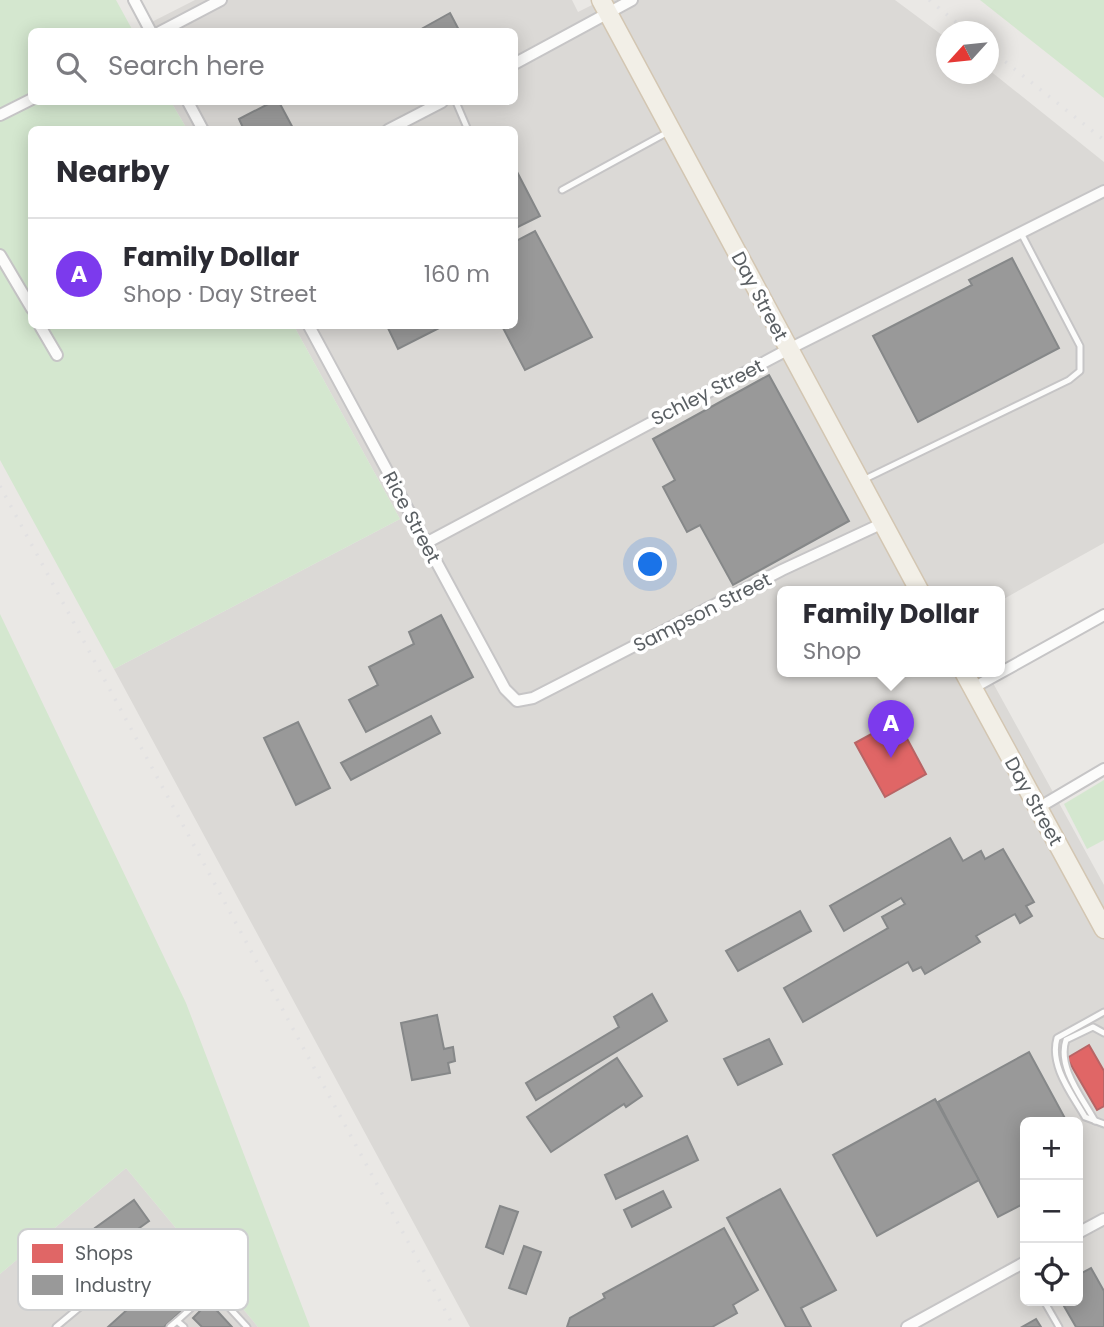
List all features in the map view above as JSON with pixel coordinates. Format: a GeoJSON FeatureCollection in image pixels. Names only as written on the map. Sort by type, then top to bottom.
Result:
{"type":"FeatureCollection","features":[{"type":"Feature","properties":{"kind":"main road","name":"Day Street"},"geometry":{"type":"LineString","coordinates":[[604,6],[917,586]]}},
{"type":"Feature","properties":{"kind":"main road","name":"Day Street"},"geometry":{"type":"LineString","coordinates":[[967,677],[1102,920]]}},
{"type":"Feature","properties":{"kind":"street"},"geometry":{"type":"LineString","coordinates":[[134,0],[149,28]]}},
{"type":"Feature","properties":{"kind":"street"},"geometry":{"type":"LineString","coordinates":[[168,28],[221,0]]}},
{"type":"Feature","properties":{"kind":"street"},"geometry":{"type":"LineString","coordinates":[[518,61],[604,6],[632,0]]}},
{"type":"Feature","properties":{"kind":"street"},"geometry":{"type":"LineString","coordinates":[[0,115],[28,101]]}},
{"type":"Feature","properties":{"kind":"street"},"geometry":{"type":"LineString","coordinates":[[190,105],[201,126]]}},
{"type":"Feature","properties":{"kind":"street"},"geometry":{"type":"LineString","coordinates":[[396,126],[436,105]]}},
{"type":"Feature","properties":{"kind":"street","name":"Schley Street"},"geometry":{"type":"LineString","coordinates":[[426,543],[789,349],[1104,191]]}},
{"type":"Feature","properties":{"kind":"street"},"geometry":{"type":"LineString","coordinates":[[0,254],[28,302]]}},
{"type":"Feature","properties":{"kind":"street"},"geometry":{"type":"LineString","coordinates":[[42,329],[57,355]]}},
{"type":"Feature","properties":{"kind":"street","name":"Rice Street"},"geometry":{"type":"LineString","coordinates":[[311,329],[505,689],[512,698],[522,702]]}},
{"type":"Feature","properties":{"kind":"street","name":"Sampson Street"},"geometry":{"type":"LineString","coordinates":[[522,702],[883,523]]}},
{"type":"Feature","properties":{"kind":"street"},"geometry":{"type":"LineString","coordinates":[[1005,670],[1104,615]]}},
{"type":"Feature","properties":{"kind":"street"},"geometry":{"type":"LineString","coordinates":[[973,688],[993,677]]}},
{"type":"Feature","properties":{"kind":"street"},"geometry":{"type":"LineString","coordinates":[[1038,808],[1104,769]]}},
{"type":"Feature","properties":{"kind":"street"},"geometry":{"type":"LineString","coordinates":[[1083,1231],[1103,1222]]}},
{"type":"Feature","properties":{"kind":"street"},"geometry":{"type":"LineString","coordinates":[[906,1327],[1020,1267]]}},
{"type":"Feature","properties":{"kind":"lane"},"geometry":{"type":"LineString","coordinates":[[457,105],[466,126]]}},
{"type":"Feature","properties":{"kind":"lane"},"geometry":{"type":"LineString","coordinates":[[562,190],[670,131]]}},
{"type":"Feature","properties":{"kind":"lane"},"geometry":{"type":"LineString","coordinates":[[860,481],[1069,380],[1080,372],[1080,346],[1021,233]]}},
{"type":"Feature","properties":{"kind":"lane"},"geometry":{"type":"LineString","coordinates":[[1104,1013],[1057,1038],[1053,1051],[1056,1064],[1085,1117],[1104,1124]]}},
{"type":"Feature","properties":{"kind":"lane"},"geometry":{"type":"LineString","coordinates":[[1095,1121],[1063,1063],[1063,1050],[1066,1040],[1093,1027],[1104,1033]]}},
{"type":"Feature","properties":{"kind":"lane"},"geometry":{"type":"LineString","coordinates":[[1047,1306],[1059,1327]]}},
{"type":"Feature","properties":{"kind":"lane"},"geometry":{"type":"LineString","coordinates":[[56,1327],[76,1310]]}},
{"type":"Feature","properties":{"kind":"lane"},"geometry":{"type":"LineString","coordinates":[[170,1327],[189,1310]]}},
{"type":"Feature","properties":{"kind":"lane"},"geometry":{"type":"LineString","coordinates":[[231,1310],[247,1327]]}},
{"type":"Feature","properties":{"kind":"lane"},"geometry":{"type":"LineString","coordinates":[[177,1321],[184,1327]]}},
{"type":"Feature","properties":{"kind":"shaded area"},"geometry":{"type":"Polygon","coordinates":[[[195,0],[572,0],[578,12],[602,0],[895,0],[936,31],[936,84],[999,84],[999,78],[1104,162],[1104,543],[1005,598],[1005,586],[777,586],[777,677],[990,677],[1104,885],[1104,1327],[470,1327],[114,669],[400,519],[296,329],[518,329],[518,126],[185,126],[173,105],[518,105],[518,28],[140,28],[195,0]]]}},
{"type":"Feature","properties":{"kind":"shaded area"},"geometry":{"type":"Polygon","coordinates":[[[126,1168],[177,1229],[53,1229],[126,1168]]]}},
{"type":"Feature","properties":{"kind":"shaded area"},"geometry":{"type":"Polygon","coordinates":[[[18,1259],[18,1310],[244,1310],[258,1327],[0,1327],[0,1274],[18,1259]]]}},
{"type":"Feature","properties":{"kind":"green space"},"geometry":{"type":"Polygon","coordinates":[[[0,0],[116,0],[131,28],[28,28],[28,105],[173,105],[185,126],[28,126],[28,329],[296,329],[400,519],[114,669],[0,460],[0,0]]]}},
{"type":"Feature","properties":{"kind":"green space"},"geometry":{"type":"Polygon","coordinates":[[[980,0],[1104,0],[1104,98],[980,0]]]}},
{"type":"Feature","properties":{"kind":"green space"},"geometry":{"type":"Polygon","coordinates":[[[0,614],[186,1003],[310,1327],[258,1327],[244,1310],[248,1310],[248,1229],[177,1229],[126,1168],[53,1229],[18,1229],[18,1259],[0,1274],[0,614]]]}},
{"type":"Feature","properties":{"kind":"green space"},"geometry":{"type":"Polygon","coordinates":[[[1104,780],[1104,840],[1087,849],[1064,804],[1104,780]]]}},
{"type":"Feature","properties":{"kind":"building: Shops"},"geometry":{"type":"Polygon","coordinates":[[[897,720],[926,774],[885,797],[855,743],[897,720]]]}},
{"type":"Feature","properties":{"kind":"building: Shops"},"geometry":{"type":"Polygon","coordinates":[[[1089,1045],[1104,1071],[1104,1106],[1097,1110],[1067,1058],[1089,1045]]]}},
{"type":"Feature","properties":{"kind":"building: Industry"},"geometry":{"type":"Polygon","coordinates":[[[450,13],[458,28],[423,28],[450,13]]]}},
{"type":"Feature","properties":{"kind":"building: Industry"},"geometry":{"type":"Polygon","coordinates":[[[266,105],[281,105],[292,126],[242,126],[239,119],[266,105]]]}},
{"type":"Feature","properties":{"kind":"building: Industry"},"geometry":{"type":"Polygon","coordinates":[[[518,174],[540,216],[518,227],[518,174]]]}},
{"type":"Feature","properties":{"kind":"building: Industry"},"geometry":{"type":"Polygon","coordinates":[[[535,231],[592,337],[525,370],[504,329],[518,329],[518,240],[535,231]]]}},
{"type":"Feature","properties":{"kind":"building: Industry"},"geometry":{"type":"Polygon","coordinates":[[[1012,258],[1059,348],[918,422],[873,336],[972,285],[969,280],[1012,258]]]}},
{"type":"Feature","properties":{"kind":"building: Industry"},"geometry":{"type":"Polygon","coordinates":[[[388,329],[437,329],[398,349],[388,329]]]}},
{"type":"Feature","properties":{"kind":"building: Industry"},"geometry":{"type":"Polygon","coordinates":[[[769,375],[849,521],[733,585],[700,525],[687,532],[663,487],[675,480],[653,439],[769,375]]]}},
{"type":"Feature","properties":{"kind":"building: Industry"},"geometry":{"type":"Polygon","coordinates":[[[441,615],[473,677],[366,732],[349,700],[378,685],[369,667],[414,644],[409,632],[441,615]]]}},
{"type":"Feature","properties":{"kind":"building: Industry"},"geometry":{"type":"Polygon","coordinates":[[[431,716],[440,733],[351,780],[341,763],[431,716]]]}},
{"type":"Feature","properties":{"kind":"building: Industry"},"geometry":{"type":"Polygon","coordinates":[[[298,722],[330,788],[296,805],[264,738],[298,722]]]}},
{"type":"Feature","properties":{"kind":"building: Industry"},"geometry":{"type":"Polygon","coordinates":[[[950,838],[963,861],[981,851],[985,859],[1003,849],[1034,902],[1026,906],[1032,916],[1020,923],[1015,914],[976,936],[980,942],[925,974],[921,967],[913,971],[908,962],[803,1022],[784,988],[888,928],[882,917],[905,904],[901,898],[844,931],[830,906],[950,838]]]}},
{"type":"Feature","properties":{"kind":"building: Industry"},"geometry":{"type":"Polygon","coordinates":[[[800,911],[811,931],[738,971],[726,951],[800,911]]]}},
{"type":"Feature","properties":{"kind":"building: Industry"},"geometry":{"type":"Polygon","coordinates":[[[652,994],[667,1021],[536,1100],[526,1083],[619,1027],[614,1017],[652,994]]]}},
{"type":"Feature","properties":{"kind":"building: Industry"},"geometry":{"type":"Polygon","coordinates":[[[437,1015],[444,1049],[453,1047],[455,1061],[448,1063],[450,1073],[412,1080],[401,1023],[437,1015]]]}},
{"type":"Feature","properties":{"kind":"building: Industry"},"geometry":{"type":"Polygon","coordinates":[[[769,1039],[782,1064],[738,1085],[724,1059],[769,1039]]]}},
{"type":"Feature","properties":{"kind":"building: Industry"},"geometry":{"type":"Polygon","coordinates":[[[1029,1052],[1064,1117],[1020,1117],[1020,1206],[998,1217],[938,1102],[1029,1052]]]}},
{"type":"Feature","properties":{"kind":"building: Industry"},"geometry":{"type":"Polygon","coordinates":[[[617,1058],[642,1096],[626,1107],[624,1104],[551,1152],[527,1117],[617,1058]]]}},
{"type":"Feature","properties":{"kind":"building: Industry"},"geometry":{"type":"Polygon","coordinates":[[[935,1099],[979,1180],[877,1236],[833,1155],[935,1099]]]}},
{"type":"Feature","properties":{"kind":"building: Industry"},"geometry":{"type":"Polygon","coordinates":[[[687,1136],[698,1160],[616,1199],[605,1175],[687,1136]]]}},
{"type":"Feature","properties":{"kind":"building: Industry"},"geometry":{"type":"Polygon","coordinates":[[[780,1189],[836,1290],[801,1308],[811,1327],[786,1327],[727,1218],[780,1189]]]}},
{"type":"Feature","properties":{"kind":"building: Industry"},"geometry":{"type":"Polygon","coordinates":[[[663,1191],[671,1207],[632,1227],[624,1210],[663,1191]]]}},
{"type":"Feature","properties":{"kind":"building: Industry"},"geometry":{"type":"Polygon","coordinates":[[[134,1200],[149,1221],[138,1229],[95,1228],[134,1200]]]}},
{"type":"Feature","properties":{"kind":"building: Industry"},"geometry":{"type":"Polygon","coordinates":[[[500,1206],[518,1212],[503,1254],[486,1247],[500,1206]]]}},
{"type":"Feature","properties":{"kind":"building: Industry"},"geometry":{"type":"Polygon","coordinates":[[[724,1228],[758,1290],[733,1305],[737,1313],[712,1327],[567,1327],[570,1318],[605,1298],[603,1294],[724,1228]]]}},
{"type":"Feature","properties":{"kind":"building: Industry"},"geometry":{"type":"Polygon","coordinates":[[[524,1246],[541,1252],[526,1294],[509,1288],[524,1246]]]}},
{"type":"Feature","properties":{"kind":"building: Industry"},"geometry":{"type":"Polygon","coordinates":[[[1091,1268],[1104,1291],[1104,1327],[1076,1327],[1064,1306],[1083,1306],[1083,1272],[1091,1268]]]}},
{"type":"Feature","properties":{"kind":"building: Industry"},"geometry":{"type":"Polygon","coordinates":[[[127,1310],[183,1310],[164,1327],[108,1327],[127,1310]]]}},
{"type":"Feature","properties":{"kind":"building: Industry"},"geometry":{"type":"Polygon","coordinates":[[[201,1310],[216,1310],[232,1327],[202,1327],[193,1318],[201,1310]]]}},
{"type":"Feature","properties":{"kind":"building: Industry"},"geometry":{"type":"Polygon","coordinates":[[[1036,1319],[1041,1327],[1022,1327],[1036,1319]]]}},
{"type":"Feature","properties":{"kind":"railway"},"geometry":{"type":"LineString","coordinates":[[929,0],[955,21]]}},
{"type":"Feature","properties":{"kind":"railway"},"geometry":{"type":"LineString","coordinates":[[999,57],[1104,140]]}},
{"type":"Feature","properties":{"kind":"railway"},"geometry":{"type":"LineString","coordinates":[[0,486],[454,1327]]}},
{"type":"Feature","properties":{"kind":"place","name":"Family Dollar"},"geometry":{"type":"Point","coordinates":[891,758]}}]}
